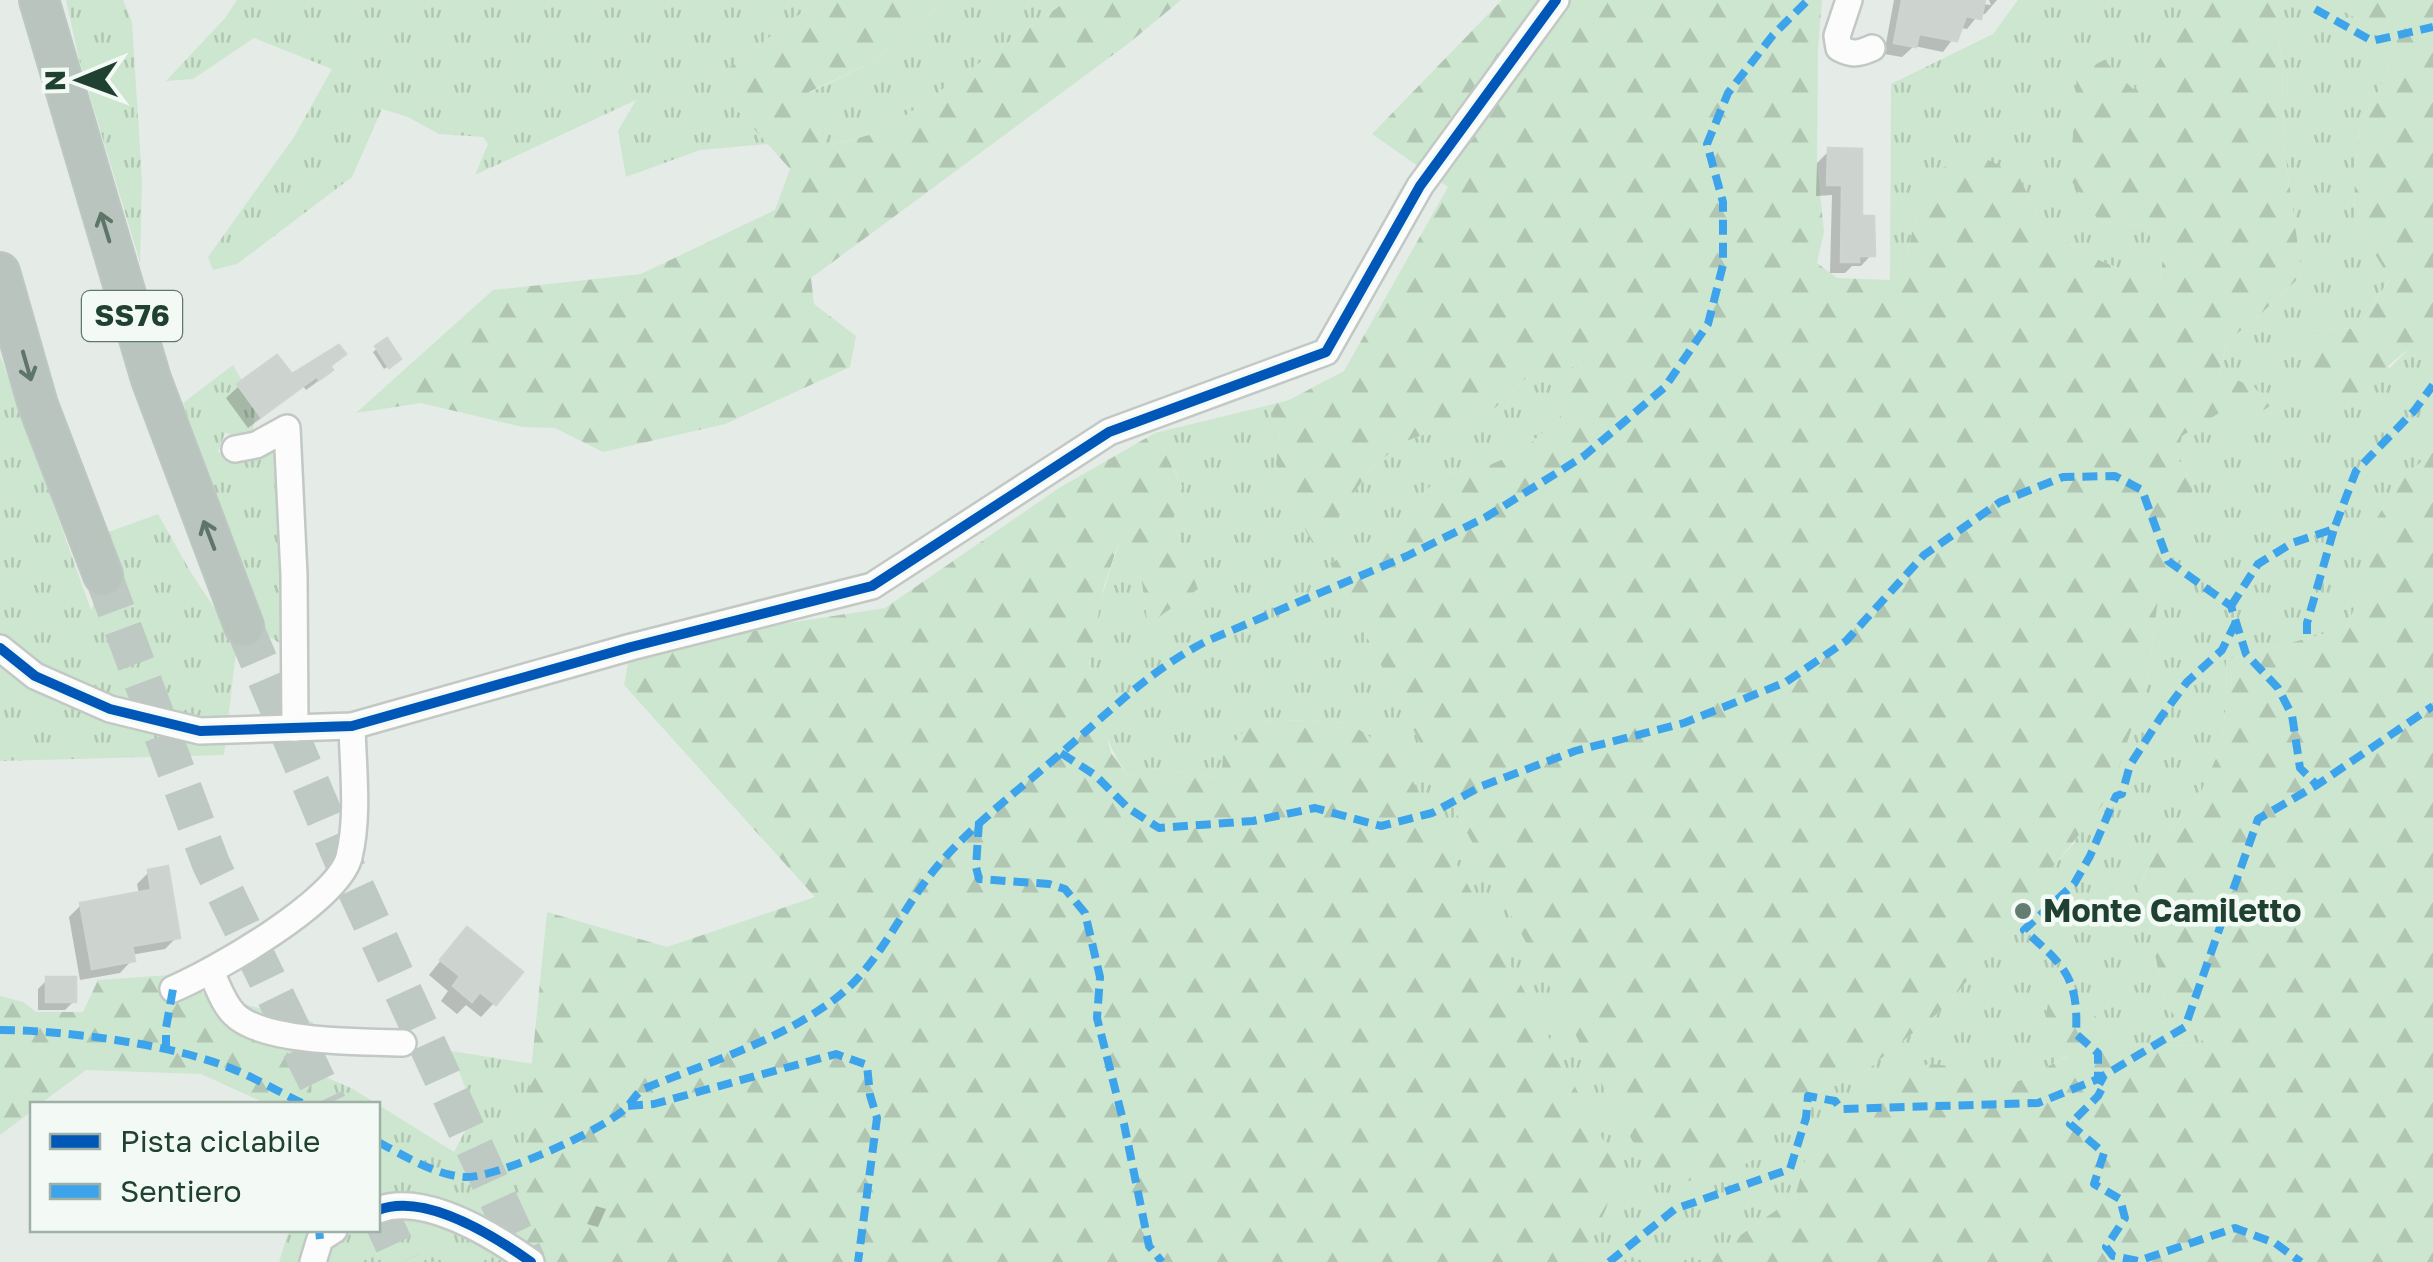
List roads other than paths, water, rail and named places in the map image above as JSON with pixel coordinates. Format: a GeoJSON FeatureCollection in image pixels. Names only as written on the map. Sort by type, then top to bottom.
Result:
{"type":"FeatureCollection","features":[{"type":"Feature","properties":{"kind":"highway","name":"SS76"},"geometry":{"type":"LineString","coordinates":[[39,0],[151,379],[244,626]]}},
{"type":"Feature","properties":{"kind":"highway"},"geometry":{"type":"LineString","coordinates":[[0,272],[38,405],[103,576]]}},
{"type":"Feature","properties":{"kind":"street"},"geometry":{"type":"LineString","coordinates":[[0,648],[36,676],[110,709],[200,731],[352,726],[631,647],[872,586],[1109,432],[1326,352],[1420,186],[1556,0]]}},
{"type":"Feature","properties":{"kind":"street"},"geometry":{"type":"LineString","coordinates":[[1849,0],[1837,36],[1839,48],[1849,54],[1872,48]]}},
{"type":"Feature","properties":{"kind":"street"},"geometry":{"type":"LineString","coordinates":[[235,449],[256,445],[286,428],[294,575],[295,728]]}},
{"type":"Feature","properties":{"kind":"street"},"geometry":{"type":"LineString","coordinates":[[173,989],[212,972],[322,896],[340,878],[352,836],[352,726]]}},
{"type":"Feature","properties":{"kind":"street"},"geometry":{"type":"LineString","coordinates":[[212,972],[227,1006],[248,1025],[266,1032],[343,1042],[403,1043]]}},
{"type":"Feature","properties":{"kind":"street"},"geometry":{"type":"LineString","coordinates":[[380,1210],[404,1204],[434,1212],[497,1238],[530,1262]]}},
{"type":"Feature","properties":{"kind":"street"},"geometry":{"type":"LineString","coordinates":[[313,1262],[320,1239],[331,1232]]}},
{"type":"Feature","properties":{"kind":"tunnel"},"geometry":{"type":"LineString","coordinates":[[103,575],[211,864],[327,1102]]}},
{"type":"Feature","properties":{"kind":"tunnel"},"geometry":{"type":"LineString","coordinates":[[244,626],[345,865],[527,1262]]}},
{"type":"Feature","properties":{"kind":"tunnel"},"geometry":{"type":"LineString","coordinates":[[380,1214],[402,1262]]}},
{"type":"Feature","properties":{"kind":"place","name":"Monte Camiletto"},"geometry":{"type":"Point","coordinates":[2023,911]}}]}
